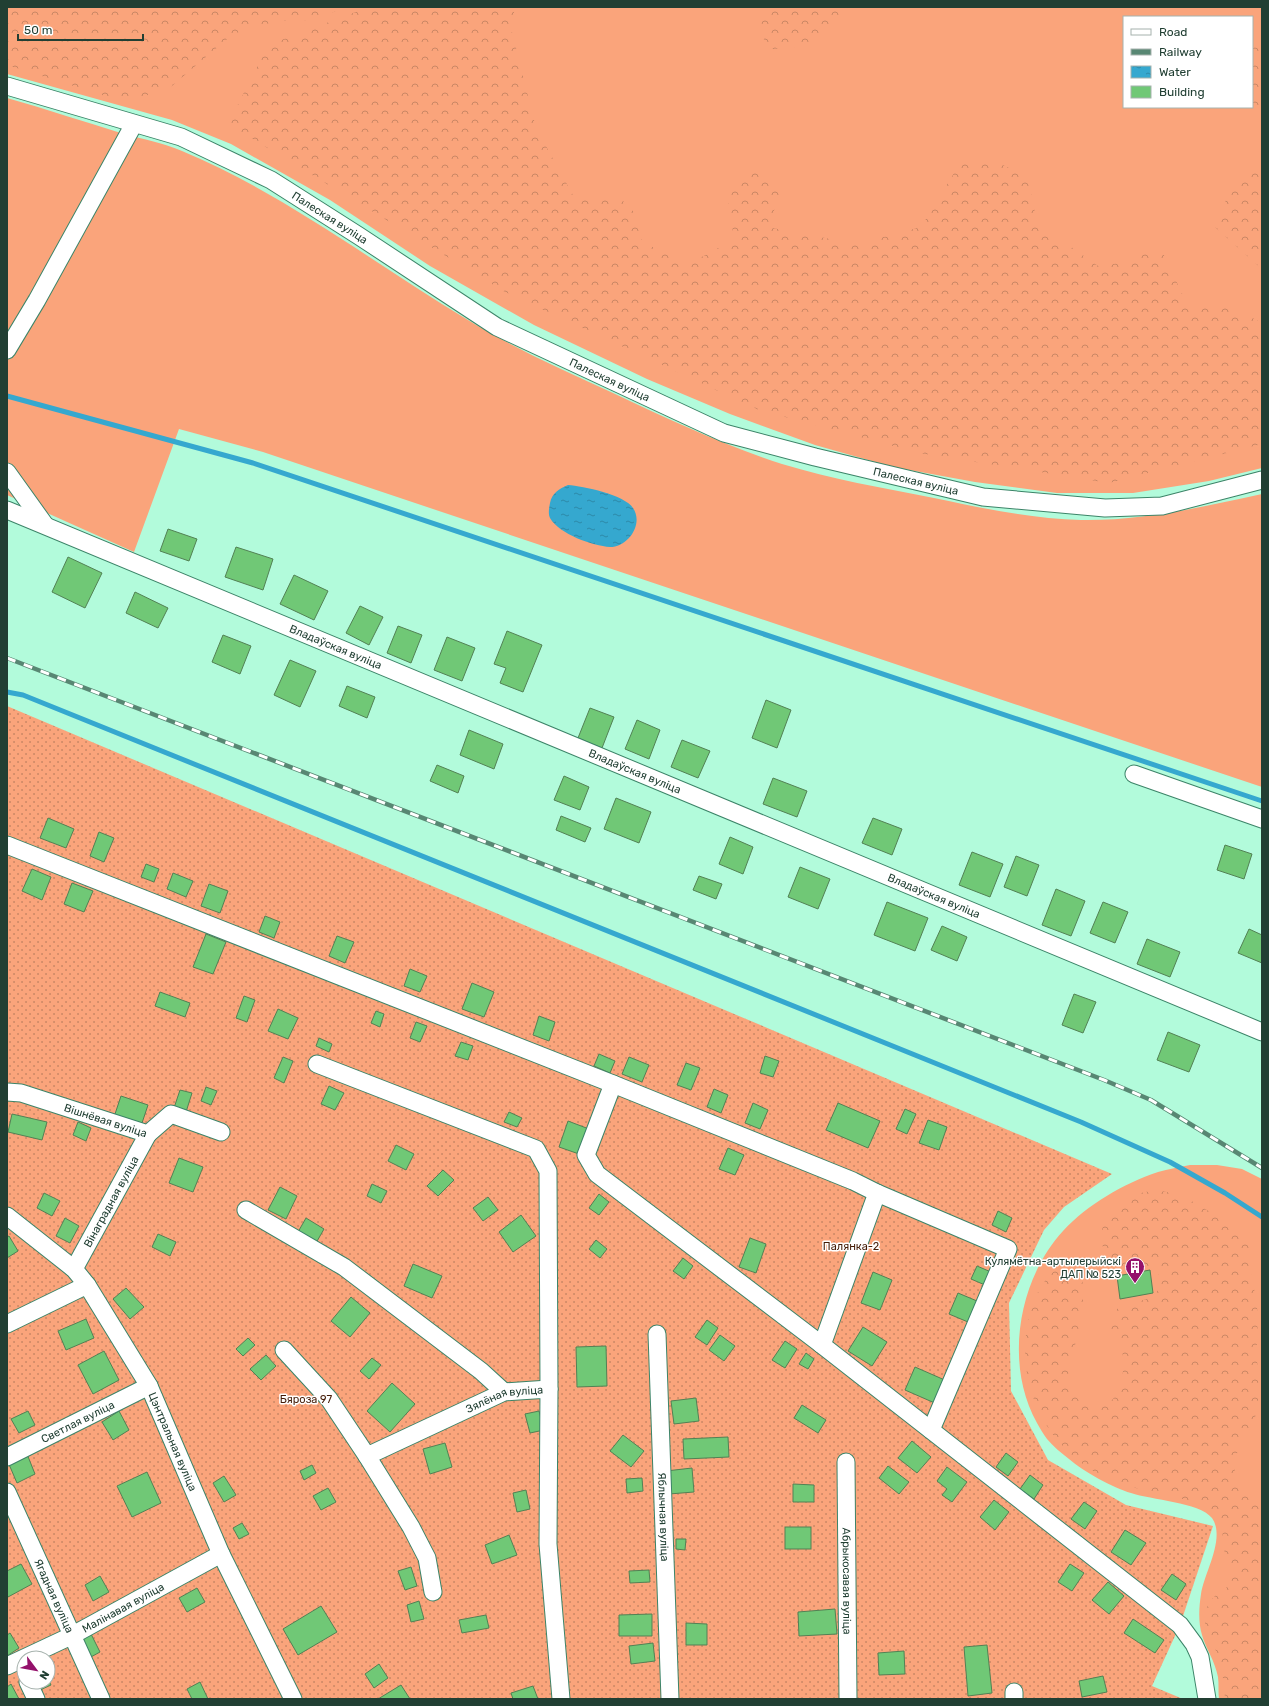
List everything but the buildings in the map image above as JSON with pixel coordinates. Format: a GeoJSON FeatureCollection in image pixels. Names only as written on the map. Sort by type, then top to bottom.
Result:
{"type":"FeatureCollection","features":[{"type":"Feature","properties":{"kind":"street","name":"Палеская вуліца"},"geometry":{"type":"LineString","coordinates":[[7,86],[181,137],[271,180],[497,327],[724,433],[815,457],[983,497],[1105,508],[1162,506],[1262,480]]}},
{"type":"Feature","properties":{"kind":"street"},"geometry":{"type":"LineString","coordinates":[[7,350],[37,300],[134,124]]}},
{"type":"Feature","properties":{"kind":"street"},"geometry":{"type":"LineString","coordinates":[[7,472],[45,525]]}},
{"type":"Feature","properties":{"kind":"street","name":"Владаўская вуліца"},"geometry":{"type":"LineString","coordinates":[[7,510],[1262,1032]]}},
{"type":"Feature","properties":{"kind":"street"},"geometry":{"type":"LineString","coordinates":[[1134,774],[1262,819]]}},
{"type":"Feature","properties":{"kind":"street"},"geometry":{"type":"LineString","coordinates":[[7,845],[613,1084],[853,1181],[877,1193],[1008,1249],[931,1430]]}},
{"type":"Feature","properties":{"kind":"street"},"geometry":{"type":"LineString","coordinates":[[317,1064],[536,1149],[548,1171],[549,1389]]}},
{"type":"Feature","properties":{"kind":"street"},"geometry":{"type":"LineString","coordinates":[[613,1084],[586,1155],[597,1174],[822,1345],[1180,1625],[1194,1644],[1200,1657],[1207,1699]]}},
{"type":"Feature","properties":{"kind":"street","name":"Вішнёвая вуліца"},"geometry":{"type":"LineString","coordinates":[[7,1092],[21,1093],[148,1134],[171,1114],[221,1132]]}},
{"type":"Feature","properties":{"kind":"street","name":"Вінаградная вуліца"},"geometry":{"type":"LineString","coordinates":[[74,1269],[148,1134]]}},
{"type":"Feature","properties":{"kind":"street"},"geometry":{"type":"LineString","coordinates":[[822,1345],[877,1193]]}},
{"type":"Feature","properties":{"kind":"street"},"geometry":{"type":"LineString","coordinates":[[246,1210],[344,1267],[481,1371],[504,1392]]}},
{"type":"Feature","properties":{"kind":"street","name":"Цэнтральная вуліца"},"geometry":{"type":"LineString","coordinates":[[7,1216],[74,1269],[87,1285],[149,1386],[221,1554],[293,1699]]}},
{"type":"Feature","properties":{"kind":"street"},"geometry":{"type":"LineString","coordinates":[[7,1324],[87,1285]]}},
{"type":"Feature","properties":{"kind":"street","name":"Яблычная вуліца"},"geometry":{"type":"LineString","coordinates":[[657,1334],[670,1699]]}},
{"type":"Feature","properties":{"kind":"street"},"geometry":{"type":"LineString","coordinates":[[284,1350],[329,1399],[368,1456],[411,1527],[427,1558],[433,1592]]}},
{"type":"Feature","properties":{"kind":"street","name":"Светлая вуліца"},"geometry":{"type":"LineString","coordinates":[[7,1457],[149,1386]]}},
{"type":"Feature","properties":{"kind":"street","name":"Зялёная вуліца"},"geometry":{"type":"LineString","coordinates":[[368,1456],[504,1392],[549,1389],[548,1544],[561,1699]]}},
{"type":"Feature","properties":{"kind":"street","name":"Абрыкосавая вуліца"},"geometry":{"type":"LineString","coordinates":[[846,1462],[848,1699]]}},
{"type":"Feature","properties":{"kind":"street","name":"Ягадная вуліца"},"geometry":{"type":"LineString","coordinates":[[7,1492],[71,1636],[101,1699]]}},
{"type":"Feature","properties":{"kind":"street","name":"Малінавая вуліца"},"geometry":{"type":"LineString","coordinates":[[46,1650],[221,1554]]}},
{"type":"Feature","properties":{"kind":"green space"},"geometry":{"type":"Polygon","coordinates":[[[7,7],[1262,7],[1262,468],[1209,481],[1133,493],[1057,493],[975,482],[893,467],[815,445],[730,414],[647,379],[534,325],[430,266],[330,200],[231,144],[172,120],[7,74],[7,7]]]}},
{"type":"Feature","properties":{"kind":"green space"},"geometry":{"type":"Polygon","coordinates":[[[7,7],[345,7],[315,20],[277,21],[233,34],[166,91],[121,101],[7,65],[7,7]]]}},
{"type":"Feature","properties":{"kind":"green space"},"geometry":{"type":"Polygon","coordinates":[[[369,7],[515,7],[511,28],[536,128],[574,197],[618,196],[634,212],[643,243],[691,263],[734,239],[727,195],[759,167],[781,194],[767,227],[857,244],[921,227],[959,165],[989,159],[1028,176],[1037,223],[1101,268],[1161,249],[1188,306],[1226,304],[1262,323],[1262,444],[1109,483],[919,453],[759,410],[505,292],[228,124],[268,45],[369,7]]]}},
{"type":"Feature","properties":{"kind":"green space"},"geometry":{"type":"Polygon","coordinates":[[[767,7],[844,7],[818,45],[773,49],[760,35],[763,11],[767,7]]]}},
{"type":"Feature","properties":{"kind":"green space"},"geometry":{"type":"Polygon","coordinates":[[[1253,47],[1262,48],[1262,119],[1253,106],[1253,47]]]}},
{"type":"Feature","properties":{"kind":"green space"},"geometry":{"type":"Polygon","coordinates":[[[7,98],[124,134],[153,141],[182,151],[220,168],[293,208],[468,320],[503,340],[675,422],[738,449],[782,464],[838,479],[876,487],[970,506],[1044,518],[1104,520],[1150,516],[1262,494],[1262,787],[263,452],[179,429],[134,552],[7,495],[7,98]]]}},
{"type":"Feature","properties":{"kind":"green space"},"geometry":{"type":"Polygon","coordinates":[[[1262,161],[1262,269],[1215,227],[1232,185],[1262,161]]]}},
{"type":"Feature","properties":{"kind":"green space","name":"Бяроза 97"},"geometry":{"type":"Polygon","coordinates":[[[7,706],[1112,1174],[1064,1207],[1044,1230],[1009,1303],[1011,1391],[1048,1460],[1126,1505],[1213,1526],[1180,1625],[1152,1686],[1183,1699],[7,1699],[7,706]]]}},
{"type":"Feature","properties":{"kind":"green space"},"geometry":{"type":"Polygon","coordinates":[[[1190,1165],[1217,1165],[1242,1169],[1262,1179],[1262,1699],[1219,1699],[1217,1671],[1204,1640],[1199,1620],[1201,1594],[1213,1556],[1217,1535],[1216,1526],[1212,1518],[1197,1508],[1124,1491],[1098,1479],[1075,1464],[1054,1447],[1043,1433],[1027,1400],[1021,1375],[1019,1349],[1021,1323],[1026,1298],[1035,1273],[1048,1251],[1063,1231],[1083,1212],[1132,1182],[1158,1172],[1190,1165]]]}},
{"type":"Feature","properties":{"kind":"green space"},"geometry":{"type":"Polygon","coordinates":[[[1156,1191],[1169,1192],[1182,1196],[1207,1210],[1243,1236],[1250,1249],[1250,1270],[1258,1313],[1258,1397],[1255,1418],[1237,1455],[1235,1472],[1238,1482],[1244,1488],[1262,1497],[1262,1699],[1225,1699],[1220,1663],[1205,1627],[1206,1609],[1210,1601],[1229,1585],[1232,1578],[1232,1570],[1224,1550],[1222,1528],[1219,1519],[1209,1509],[1195,1502],[1126,1485],[1099,1474],[1087,1467],[1058,1441],[1047,1425],[1038,1409],[1031,1391],[1027,1372],[1025,1353],[1026,1334],[1032,1304],[1050,1275],[1061,1267],[1070,1266],[1078,1271],[1082,1279],[1083,1291],[1080,1322],[1068,1376],[1070,1390],[1083,1402],[1099,1406],[1109,1402],[1115,1396],[1119,1390],[1124,1361],[1119,1344],[1110,1328],[1111,1317],[1117,1309],[1125,1305],[1151,1298],[1156,1293],[1159,1285],[1158,1271],[1152,1267],[1140,1265],[1117,1265],[1108,1258],[1102,1244],[1101,1236],[1106,1220],[1123,1202],[1140,1193],[1156,1191]]]}},
{"type":"Feature","properties":{"kind":"water"},"geometry":{"type":"Polygon","coordinates":[[[568,485],[603,492],[629,503],[636,514],[637,521],[632,534],[628,539],[617,546],[603,546],[586,542],[568,534],[554,524],[549,515],[552,497],[556,492],[568,485]]]}},
{"type":"Feature","properties":{"kind":"waterway"},"geometry":{"type":"LineString","coordinates":[[7,396],[253,463],[1262,801]]}},
{"type":"Feature","properties":{"kind":"waterway"},"geometry":{"type":"LineString","coordinates":[[7,692],[23,695],[1081,1122],[1170,1162],[1225,1193],[1262,1217]]}},
{"type":"Feature","properties":{"kind":"railway"},"geometry":{"type":"LineString","coordinates":[[7,658],[1104,1080],[1151,1100],[1262,1168]]}},
{"type":"Feature","properties":{"kind":"place","name":"Кулямётна-артылерыйскі ДАП № 523"},"geometry":{"type":"Point","coordinates":[1135,1284]}},
{"type":"Feature","properties":{"kind":"park label","name":"Палянка-2"},"geometry":{"type":"Point","coordinates":[851,1246]}}]}
